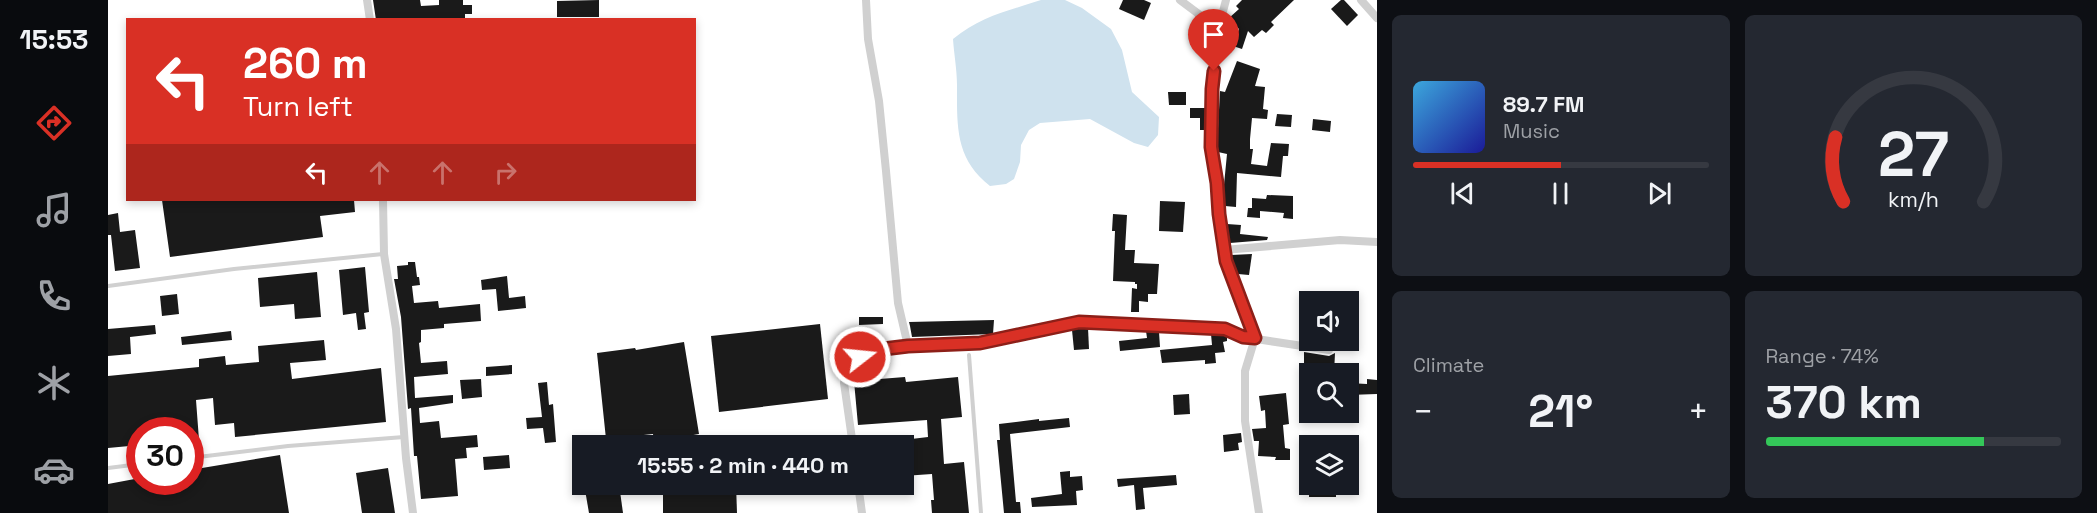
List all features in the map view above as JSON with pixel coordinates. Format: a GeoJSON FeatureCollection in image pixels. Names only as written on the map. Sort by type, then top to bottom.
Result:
{"type":"FeatureCollection","features":[{"type":"Feature","properties":{"kind":"street"},"geometry":{"type":"LineString","coordinates":[[368,0],[370,18]]}},
{"type":"Feature","properties":{"kind":"street"},"geometry":{"type":"LineString","coordinates":[[866,0],[868,39],[879,101],[898,303],[908,346]]}},
{"type":"Feature","properties":{"kind":"street"},"geometry":{"type":"LineString","coordinates":[[1180,0],[1220,30]]}},
{"type":"Feature","properties":{"kind":"street"},"geometry":{"type":"LineString","coordinates":[[1227,0],[1220,30],[1212,89],[1211,147],[1224,250],[1233,281],[1255,338],[1245,371],[1245,421],[1259,513]]}},
{"type":"Feature","properties":{"kind":"street"},"geometry":{"type":"LineString","coordinates":[[1361,0],[1377,18]]}},
{"type":"Feature","properties":{"kind":"street"},"geometry":{"type":"LineString","coordinates":[[383,201],[384,254],[396,329],[404,437],[413,513]]}},
{"type":"Feature","properties":{"kind":"street"},"geometry":{"type":"LineString","coordinates":[[1224,250],[1340,240],[1377,242]]}},
{"type":"Feature","properties":{"kind":"street"},"geometry":{"type":"LineString","coordinates":[[851,435],[844,382],[846,371],[849,364],[867,351],[908,346],[980,343],[1079,322],[1225,329],[1243,337],[1299,345]]}},
{"type":"Feature","properties":{"kind":"street"},"geometry":{"type":"LineString","coordinates":[[859,495],[861,513]]}},
{"type":"Feature","properties":{"kind":"lane"},"geometry":{"type":"LineString","coordinates":[[108,286],[234,269],[384,254]]}},
{"type":"Feature","properties":{"kind":"lane"},"geometry":{"type":"LineString","coordinates":[[969,355],[981,513]]}},
{"type":"Feature","properties":{"kind":"lane"},"geometry":{"type":"LineString","coordinates":[[204,456],[288,446],[404,437]]}},
{"type":"Feature","properties":{"kind":"lane"},"geometry":{"type":"LineString","coordinates":[[108,468],[126,466]]}},
{"type":"Feature","properties":{"kind":"water"},"geometry":{"type":"Polygon","coordinates":[[[1041,0],[1065,0],[1082,8],[1111,29],[1122,50],[1132,92],[1159,117],[1158,135],[1148,147],[1134,143],[1090,119],[1040,123],[1029,130],[1021,145],[1020,162],[1014,179],[1006,184],[990,186],[970,165],[960,141],[953,39],[984,19],[1041,0]]]}},
{"type":"Feature","properties":{"kind":"building"},"geometry":{"type":"Polygon","coordinates":[[[373,0],[420,0],[421,6],[439,5],[439,0],[463,0],[463,5],[472,5],[472,14],[465,14],[465,18],[376,18],[373,0]]]}},
{"type":"Feature","properties":{"kind":"building"},"geometry":{"type":"Polygon","coordinates":[[[599,0],[599,17],[557,17],[557,1],[599,0]]]}},
{"type":"Feature","properties":{"kind":"building"},"geometry":{"type":"Polygon","coordinates":[[[1123,0],[1144,0],[1151,3],[1144,20],[1119,9],[1123,0]]]}},
{"type":"Feature","properties":{"kind":"building"},"geometry":{"type":"Polygon","coordinates":[[[1242,0],[1294,0],[1271,22],[1274,25],[1266,33],[1262,30],[1254,37],[1248,31],[1242,49],[1233,46],[1239,29],[1229,18],[1239,9],[1236,6],[1242,0]]]}},
{"type":"Feature","properties":{"kind":"building"},"geometry":{"type":"Polygon","coordinates":[[[1344,0],[1358,15],[1347,26],[1331,9],[1344,0]]]}},
{"type":"Feature","properties":{"kind":"building"},"geometry":{"type":"Polygon","coordinates":[[[1237,61],[1260,69],[1255,86],[1265,87],[1263,109],[1268,110],[1267,119],[1252,118],[1251,164],[1267,166],[1271,143],[1289,144],[1288,156],[1283,156],[1281,177],[1237,173],[1236,207],[1225,206],[1223,195],[1227,154],[1218,152],[1217,147],[1220,91],[1225,92],[1237,61]]]}},
{"type":"Feature","properties":{"kind":"building"},"geometry":{"type":"Polygon","coordinates":[[[1168,92],[1186,92],[1186,105],[1169,105],[1168,92]]]}},
{"type":"Feature","properties":{"kind":"building"},"geometry":{"type":"Polygon","coordinates":[[[1190,108],[1206,108],[1205,130],[1200,130],[1200,118],[1190,118],[1190,108]]]}},
{"type":"Feature","properties":{"kind":"building"},"geometry":{"type":"Polygon","coordinates":[[[1277,114],[1292,115],[1291,127],[1275,126],[1277,114]]]}},
{"type":"Feature","properties":{"kind":"building"},"geometry":{"type":"Polygon","coordinates":[[[1313,119],[1331,121],[1330,132],[1312,130],[1313,119]]]}},
{"type":"Feature","properties":{"kind":"building"},"geometry":{"type":"Polygon","coordinates":[[[1267,195],[1293,196],[1293,219],[1283,218],[1284,213],[1260,211],[1260,218],[1247,217],[1248,208],[1252,208],[1252,198],[1266,199],[1267,195]]]}},
{"type":"Feature","properties":{"kind":"building"},"geometry":{"type":"Polygon","coordinates":[[[162,201],[354,201],[355,212],[320,216],[323,237],[170,257],[162,201]]]}},
{"type":"Feature","properties":{"kind":"building"},"geometry":{"type":"Polygon","coordinates":[[[1160,201],[1185,202],[1183,232],[1159,231],[1160,201]]]}},
{"type":"Feature","properties":{"kind":"building"},"geometry":{"type":"Polygon","coordinates":[[[118,213],[120,232],[135,230],[140,268],[115,271],[111,235],[108,235],[108,215],[118,213]]]}},
{"type":"Feature","properties":{"kind":"building"},"geometry":{"type":"Polygon","coordinates":[[[1113,214],[1127,215],[1125,250],[1135,250],[1134,263],[1159,264],[1157,294],[1148,294],[1148,302],[1139,301],[1139,312],[1131,312],[1132,288],[1137,289],[1137,284],[1113,281],[1115,231],[1112,231],[1113,214]]]}},
{"type":"Feature","properties":{"kind":"building"},"geometry":{"type":"Polygon","coordinates":[[[1227,224],[1241,225],[1240,234],[1268,237],[1267,240],[1230,243],[1227,224]]]}},
{"type":"Feature","properties":{"kind":"building"},"geometry":{"type":"Polygon","coordinates":[[[1252,254],[1249,275],[1238,274],[1231,255],[1252,254]]]}},
{"type":"Feature","properties":{"kind":"building"},"geometry":{"type":"Polygon","coordinates":[[[408,262],[415,262],[417,277],[419,277],[420,285],[412,286],[414,303],[438,301],[439,308],[480,304],[481,321],[444,324],[444,328],[421,330],[421,342],[419,343],[421,363],[447,361],[448,374],[414,377],[415,398],[453,395],[453,403],[419,408],[420,423],[439,421],[441,438],[477,435],[478,447],[466,448],[467,458],[455,459],[458,496],[421,499],[417,456],[414,456],[411,408],[408,409],[401,317],[394,279],[398,279],[397,266],[408,265],[408,262]]]}},
{"type":"Feature","properties":{"kind":"building"},"geometry":{"type":"Polygon","coordinates":[[[365,267],[369,312],[364,313],[366,329],[358,330],[356,313],[343,315],[339,270],[365,267]]]}},
{"type":"Feature","properties":{"kind":"building"},"geometry":{"type":"Polygon","coordinates":[[[317,272],[321,317],[295,319],[294,304],[260,307],[258,278],[317,272]]]}},
{"type":"Feature","properties":{"kind":"building"},"geometry":{"type":"Polygon","coordinates":[[[507,276],[509,298],[525,296],[526,308],[498,311],[496,289],[482,290],[481,280],[507,276]]]}},
{"type":"Feature","properties":{"kind":"building"},"geometry":{"type":"Polygon","coordinates":[[[177,294],[179,314],[162,316],[160,296],[177,294]]]}},
{"type":"Feature","properties":{"kind":"building"},"geometry":{"type":"Polygon","coordinates":[[[859,317],[883,317],[883,324],[859,325],[859,317]]]}},
{"type":"Feature","properties":{"kind":"building"},"geometry":{"type":"Polygon","coordinates":[[[994,320],[993,334],[912,337],[909,322],[994,320]]]}},
{"type":"Feature","properties":{"kind":"building"},"geometry":{"type":"Polygon","coordinates":[[[820,324],[828,399],[719,412],[711,336],[820,324]]]}},
{"type":"Feature","properties":{"kind":"building"},"geometry":{"type":"Polygon","coordinates":[[[155,325],[156,334],[130,337],[131,354],[108,356],[108,329],[155,325]]]}},
{"type":"Feature","properties":{"kind":"building"},"geometry":{"type":"Polygon","coordinates":[[[1088,328],[1089,349],[1074,350],[1072,330],[1088,328]]]}},
{"type":"Feature","properties":{"kind":"building"},"geometry":{"type":"Polygon","coordinates":[[[231,331],[232,340],[182,345],[181,337],[231,331]]]}},
{"type":"Feature","properties":{"kind":"building"},"geometry":{"type":"Polygon","coordinates":[[[1146,331],[1159,332],[1160,347],[1120,351],[1119,341],[1147,338],[1146,331]]]}},
{"type":"Feature","properties":{"kind":"building"},"geometry":{"type":"Polygon","coordinates":[[[1211,334],[1227,336],[1227,341],[1223,342],[1225,352],[1215,353],[1216,363],[1205,364],[1205,360],[1162,363],[1160,350],[1212,345],[1211,334]]]}},
{"type":"Feature","properties":{"kind":"building"},"geometry":{"type":"Polygon","coordinates":[[[324,340],[326,360],[290,363],[292,379],[381,368],[386,422],[235,437],[234,423],[215,425],[213,398],[196,400],[197,417],[126,417],[126,446],[108,448],[108,376],[199,367],[199,359],[225,356],[226,365],[259,362],[258,346],[324,340]]]}},
{"type":"Feature","properties":{"kind":"building"},"geometry":{"type":"Polygon","coordinates":[[[684,342],[699,434],[606,435],[597,353],[635,348],[636,350],[684,342]]]}},
{"type":"Feature","properties":{"kind":"building"},"geometry":{"type":"Polygon","coordinates":[[[1304,352],[1329,356],[1335,353],[1335,363],[1304,363],[1304,352]]]}},
{"type":"Feature","properties":{"kind":"building"},"geometry":{"type":"Polygon","coordinates":[[[512,365],[512,374],[486,376],[486,367],[512,365]]]}},
{"type":"Feature","properties":{"kind":"building"},"geometry":{"type":"Polygon","coordinates":[[[905,377],[906,382],[958,377],[962,417],[941,419],[944,464],[964,462],[969,513],[932,513],[931,500],[934,500],[932,474],[914,475],[914,439],[928,437],[927,420],[858,425],[854,381],[905,377]]]}},
{"type":"Feature","properties":{"kind":"building"},"geometry":{"type":"Polygon","coordinates":[[[481,379],[482,397],[462,399],[460,380],[481,379]]]}},
{"type":"Feature","properties":{"kind":"building"},"geometry":{"type":"Polygon","coordinates":[[[1367,379],[1377,380],[1377,394],[1359,395],[1359,384],[1367,384],[1367,379]]]}},
{"type":"Feature","properties":{"kind":"building"},"geometry":{"type":"Polygon","coordinates":[[[547,382],[549,405],[553,404],[556,442],[545,443],[543,428],[527,429],[526,418],[542,417],[538,383],[547,382]]]}},
{"type":"Feature","properties":{"kind":"building"},"geometry":{"type":"Polygon","coordinates":[[[1286,393],[1289,424],[1283,425],[1285,448],[1290,449],[1290,460],[1275,460],[1276,457],[1258,456],[1259,441],[1254,441],[1252,429],[1266,428],[1265,410],[1261,411],[1259,396],[1286,393]]]}},
{"type":"Feature","properties":{"kind":"building"},"geometry":{"type":"Polygon","coordinates":[[[1189,394],[1190,414],[1174,415],[1173,395],[1189,394]]]}},
{"type":"Feature","properties":{"kind":"building"},"geometry":{"type":"Polygon","coordinates":[[[1069,418],[1070,427],[1010,434],[1016,502],[1020,502],[1021,513],[1004,513],[997,440],[1000,440],[999,424],[1069,418]]]}},
{"type":"Feature","properties":{"kind":"building"},"geometry":{"type":"Polygon","coordinates":[[[1241,433],[1242,442],[1238,443],[1239,450],[1224,452],[1223,435],[1241,433]]]}},
{"type":"Feature","properties":{"kind":"building"},"geometry":{"type":"Polygon","coordinates":[[[280,455],[289,513],[108,513],[108,484],[126,481],[126,495],[204,495],[204,468],[280,455]]]}},
{"type":"Feature","properties":{"kind":"building"},"geometry":{"type":"Polygon","coordinates":[[[509,455],[510,468],[484,470],[483,457],[509,455]]]}},
{"type":"Feature","properties":{"kind":"building"},"geometry":{"type":"Polygon","coordinates":[[[388,468],[395,513],[362,513],[356,473],[388,468]]]}},
{"type":"Feature","properties":{"kind":"building"},"geometry":{"type":"Polygon","coordinates":[[[1070,471],[1070,477],[1082,476],[1083,490],[1076,491],[1077,505],[1032,507],[1031,498],[1062,494],[1060,472],[1070,471]]]}},
{"type":"Feature","properties":{"kind":"building"},"geometry":{"type":"Polygon","coordinates":[[[1176,475],[1177,485],[1143,488],[1145,509],[1136,510],[1134,485],[1118,487],[1117,479],[1176,475]]]}},
{"type":"Feature","properties":{"kind":"building"},"geometry":{"type":"Polygon","coordinates":[[[586,495],[621,495],[623,513],[589,513],[586,495]]]}},
{"type":"Feature","properties":{"kind":"building"},"geometry":{"type":"Polygon","coordinates":[[[663,495],[736,495],[737,513],[663,513],[663,495]]]}},
{"type":"Feature","properties":{"kind":"building"},"geometry":{"type":"Polygon","coordinates":[[[1309,495],[1336,495],[1336,497],[1309,497],[1309,495]]]}},
{"type":"Feature","properties":{"kind":"route"},"geometry":{"type":"LineString","coordinates":[[860,357],[867,351],[908,346],[980,343],[1079,322],[1225,329],[1243,337],[1255,338],[1226,261],[1211,147],[1214,71]]}}]}
